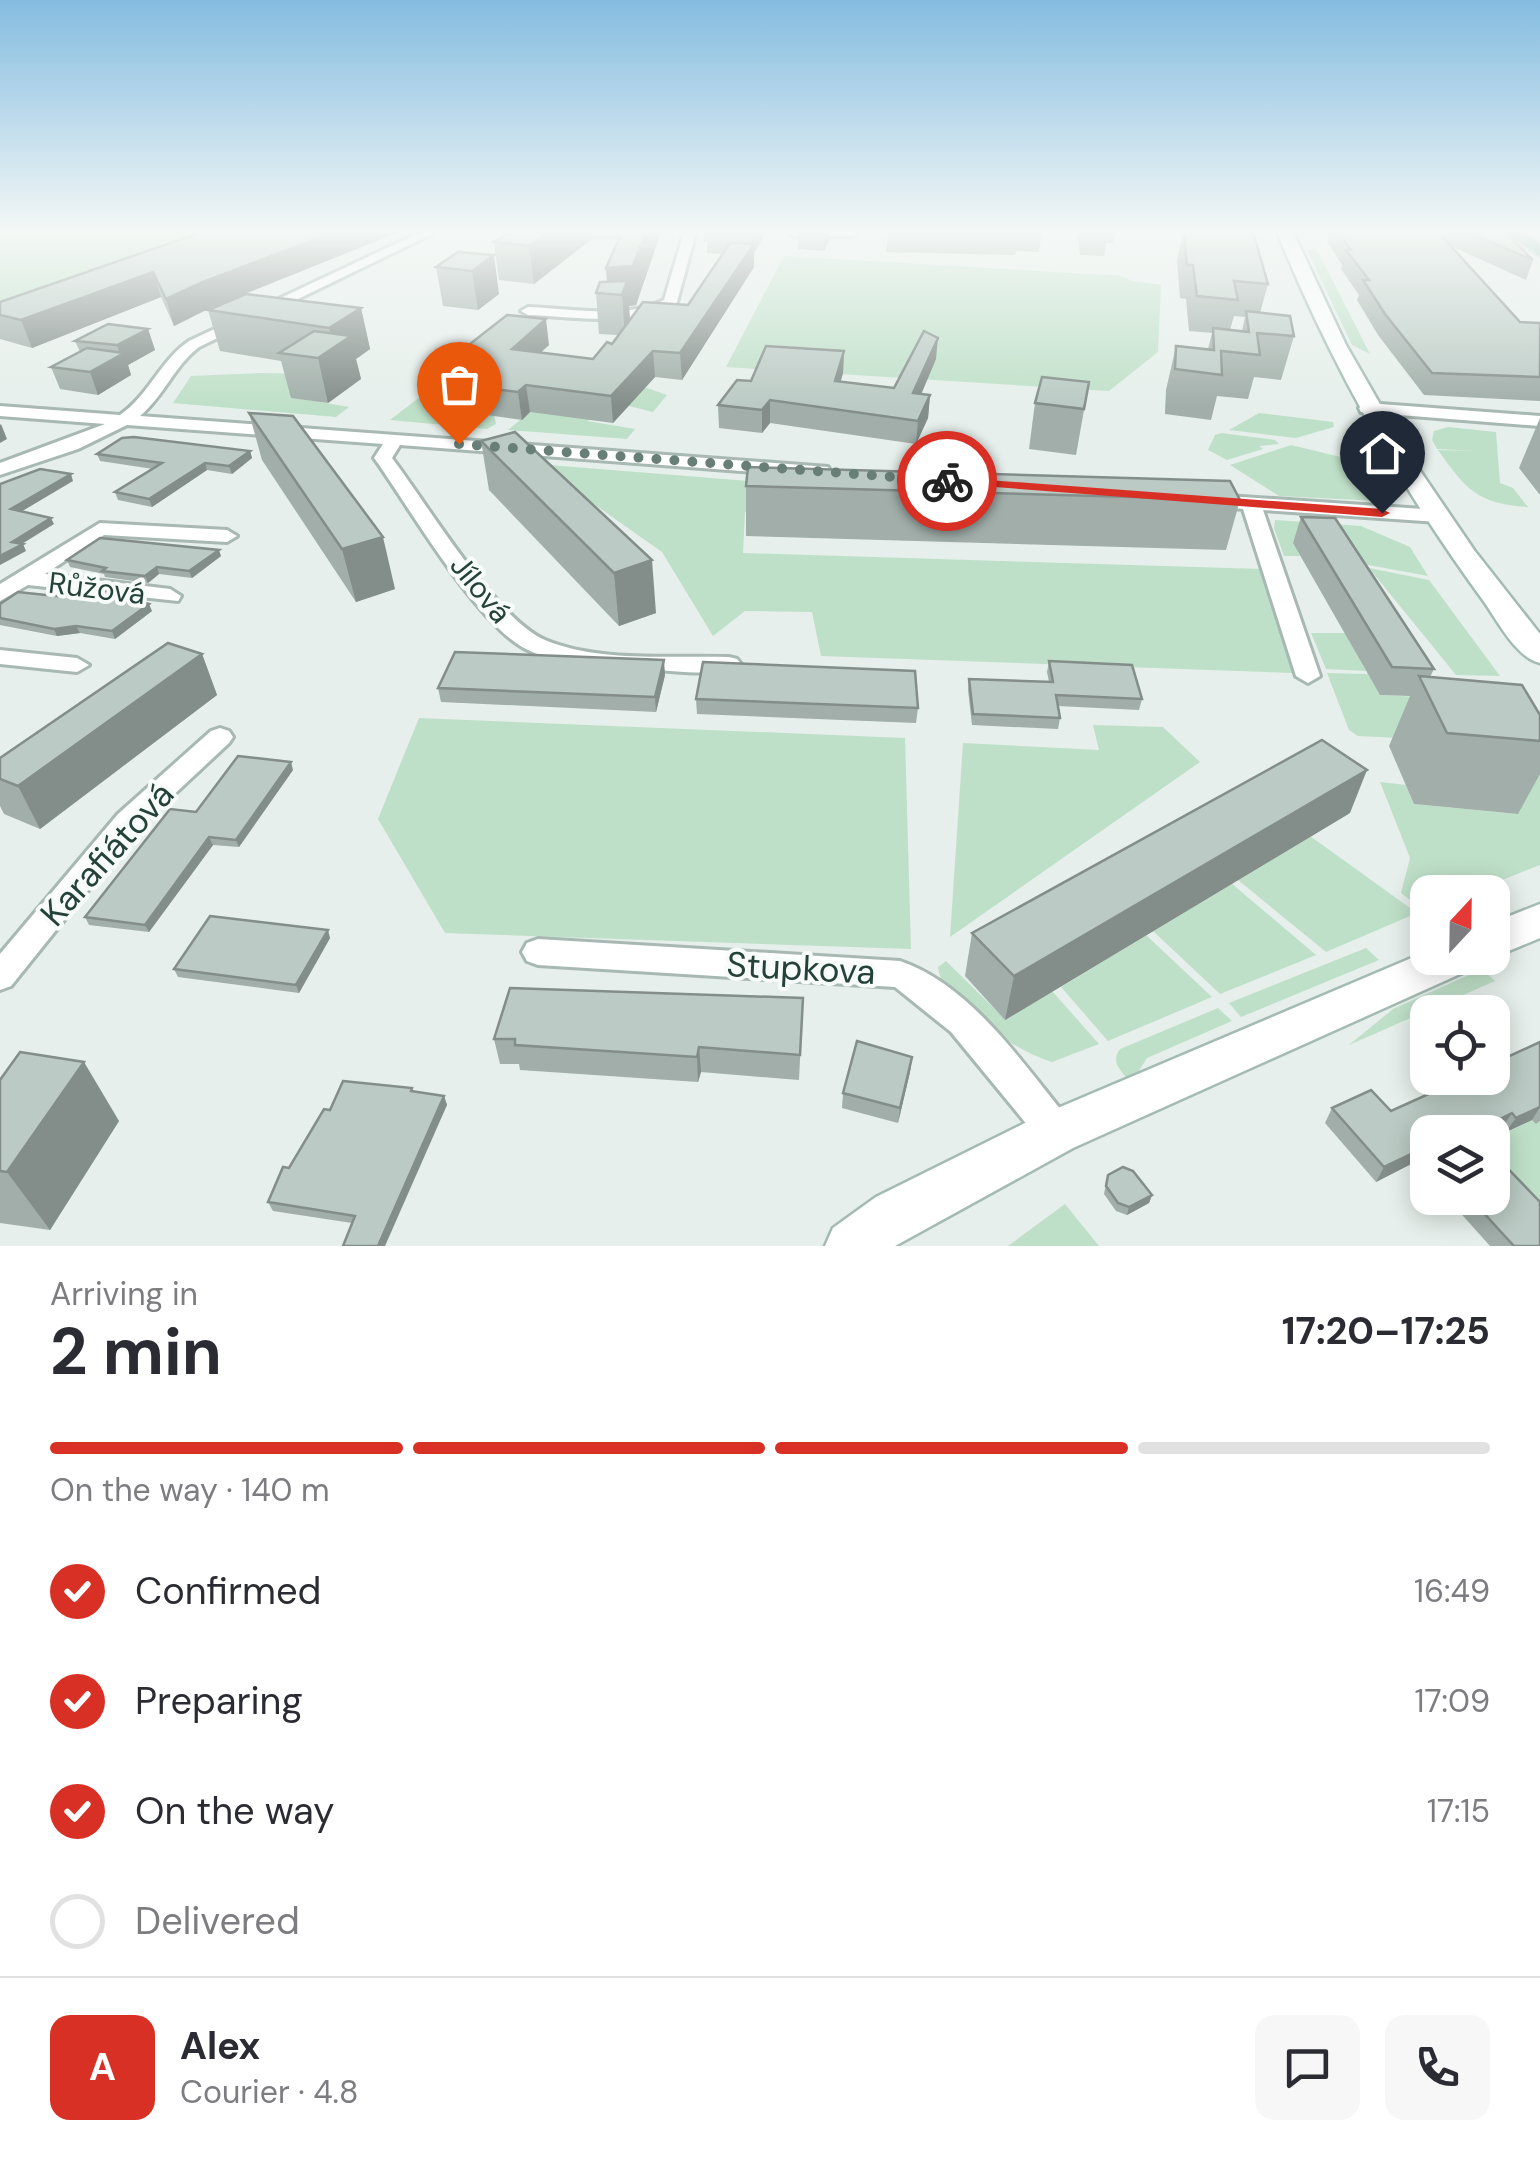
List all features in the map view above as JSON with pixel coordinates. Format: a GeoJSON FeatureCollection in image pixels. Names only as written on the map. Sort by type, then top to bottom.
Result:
{"type":"FeatureCollection","features":[{"type":"Feature","properties":{"kind":"street"},"geometry":{"type":"LineString","coordinates":[[0,470],[120,420],[143,406],[176,360],[194,344],[307,290]]}},
{"type":"Feature","properties":{"kind":"street"},"geometry":{"type":"LineString","coordinates":[[528,311],[638,312],[670,304],[674,290]]}},
{"type":"Feature","properties":{"kind":"street"},"geometry":{"type":"LineString","coordinates":[[1311,290],[1367,408],[1482,582],[1540,654]]}},
{"type":"Feature","properties":{"kind":"street"},"geometry":{"type":"LineString","coordinates":[[1367,408],[1540,420]]}},
{"type":"Feature","properties":{"kind":"street"},"geometry":{"type":"LineString","coordinates":[[0,411],[840,472]]}},
{"type":"Feature","properties":{"kind":"street","name":"Jílová"},"geometry":{"type":"LineString","coordinates":[[395,439],[383,458],[449,549],[525,639],[568,655],[745,665]]}},
{"type":"Feature","properties":{"kind":"street"},"geometry":{"type":"LineString","coordinates":[[1197,500],[1438,516]]}},
{"type":"Feature","properties":{"kind":"street"},"geometry":{"type":"LineString","coordinates":[[1251,504],[1308,676]]}},
{"type":"Feature","properties":{"kind":"street","name":"Růžová"},"geometry":{"type":"LineString","coordinates":[[0,594],[95,532],[108,528],[226,536]]}},
{"type":"Feature","properties":{"kind":"street","name":"Růžová"},"geometry":{"type":"LineString","coordinates":[[24,578],[170,596]]}},
{"type":"Feature","properties":{"kind":"street"},"geometry":{"type":"LineString","coordinates":[[0,657],[78,665]]}},
{"type":"Feature","properties":{"kind":"street","name":"Karafiátová"},"geometry":{"type":"LineString","coordinates":[[0,978],[128,822],[220,736]]}},
{"type":"Feature","properties":{"kind":"street"},"geometry":{"type":"LineString","coordinates":[[1510,933],[1540,920]]}},
{"type":"Feature","properties":{"kind":"street","name":"Stupkova"},"geometry":{"type":"LineString","coordinates":[[538,952],[900,974],[923,984],[992,1056],[1056,1132]]}},
{"type":"Feature","properties":{"kind":"street"},"geometry":{"type":"LineString","coordinates":[[851,1246],[894,1215],[1056,1132],[1415,975]]}},
{"type":"Feature","properties":{"kind":"green space"},"geometry":{"type":"Polygon","coordinates":[[[0,290],[46,290],[0,305],[0,290]]]}},
{"type":"Feature","properties":{"kind":"green space"},"geometry":{"type":"Polygon","coordinates":[[[766,290],[1161,290],[1158,352],[1109,391],[726,367],[766,290]]]}},
{"type":"Feature","properties":{"kind":"green space"},"geometry":{"type":"Polygon","coordinates":[[[1326,290],[1337,290],[1370,354],[1352,345],[1326,290]]]}},
{"type":"Feature","properties":{"kind":"green space"},"geometry":{"type":"Polygon","coordinates":[[[479,348],[496,424],[487,429],[390,420],[425,393],[440,395],[444,411],[453,410],[443,393],[426,390],[479,348]]]}},
{"type":"Feature","properties":{"kind":"green space"},"geometry":{"type":"Polygon","coordinates":[[[605,373],[667,395],[653,412],[629,406],[587,421],[635,429],[627,439],[508,430],[535,408],[605,373]]]}},
{"type":"Feature","properties":{"kind":"green space"},"geometry":{"type":"Polygon","coordinates":[[[325,374],[292,397],[349,407],[336,417],[173,403],[191,376],[325,374]]]}},
{"type":"Feature","properties":{"kind":"green space"},"geometry":{"type":"Polygon","coordinates":[[[1259,413],[1333,422],[1334,427],[1296,438],[1229,430],[1259,413]]]}},
{"type":"Feature","properties":{"kind":"green space"},"geometry":{"type":"Polygon","coordinates":[[[1448,427],[1496,432],[1500,483],[1513,488],[1528,507],[1485,498],[1466,485],[1438,450],[1476,451],[1437,449],[1432,440],[1434,431],[1448,427]]]}},
{"type":"Feature","properties":{"kind":"green space"},"geometry":{"type":"Polygon","coordinates":[[[1215,435],[1275,440],[1279,444],[1259,446],[1263,449],[1227,460],[1208,450],[1215,435]]]}},
{"type":"Feature","properties":{"kind":"green space"},"geometry":{"type":"Polygon","coordinates":[[[1366,437],[1397,487],[1397,496],[1389,504],[1350,438],[1366,437]]]}},
{"type":"Feature","properties":{"kind":"green space"},"geometry":{"type":"Polygon","coordinates":[[[1291,445],[1357,461],[1379,501],[1279,496],[1230,465],[1291,445]]]}},
{"type":"Feature","properties":{"kind":"green space"},"geometry":{"type":"Polygon","coordinates":[[[537,464],[787,484],[781,513],[745,512],[743,553],[1262,569],[1293,673],[821,656],[812,612],[745,611],[713,636],[662,552],[537,464]]]}},
{"type":"Feature","properties":{"kind":"green space"},"geometry":{"type":"Polygon","coordinates":[[[1275,520],[1361,526],[1410,547],[1428,576],[1352,562],[1294,543],[1300,556],[1284,556],[1275,520]]]}},
{"type":"Feature","properties":{"kind":"green space"},"geometry":{"type":"Polygon","coordinates":[[[1369,568],[1429,580],[1500,676],[1456,675],[1369,568]]]}},
{"type":"Feature","properties":{"kind":"green space"},"geometry":{"type":"Polygon","coordinates":[[[1311,633],[1345,633],[1366,671],[1326,669],[1311,633]]]}},
{"type":"Feature","properties":{"kind":"green space"},"geometry":{"type":"Polygon","coordinates":[[[1327,673],[1368,674],[1381,695],[1421,697],[1410,679],[1504,682],[1540,724],[1479,742],[1358,736],[1349,730],[1327,673]]]}},
{"type":"Feature","properties":{"kind":"green space"},"geometry":{"type":"Polygon","coordinates":[[[419,718],[905,738],[911,949],[445,933],[378,819],[419,718]]]}},
{"type":"Feature","properties":{"kind":"green space"},"geometry":{"type":"Polygon","coordinates":[[[1093,725],[1163,727],[1200,762],[950,937],[963,743],[1099,750],[1093,725]]]}},
{"type":"Feature","properties":{"kind":"green space"},"geometry":{"type":"Polygon","coordinates":[[[1540,753],[1540,865],[1510,877],[1410,875],[1410,900],[1401,893],[1410,858],[1380,782],[1406,785],[1414,804],[1517,814],[1540,753]]]}},
{"type":"Feature","properties":{"kind":"green space"},"geometry":{"type":"Polygon","coordinates":[[[1310,836],[1410,908],[1410,916],[1326,952],[1238,880],[1310,836]]]}},
{"type":"Feature","properties":{"kind":"green space"},"geometry":{"type":"Polygon","coordinates":[[[1231,883],[1316,955],[1220,994],[1153,931],[1231,883]]]}},
{"type":"Feature","properties":{"kind":"green space"},"geometry":{"type":"Polygon","coordinates":[[[1146,935],[1212,997],[1108,1041],[1061,987],[1146,935]]]}},
{"type":"Feature","properties":{"kind":"green space"},"geometry":{"type":"Polygon","coordinates":[[[1366,948],[1379,960],[1241,1017],[1229,1003],[1366,948]]]}},
{"type":"Feature","properties":{"kind":"green space"},"geometry":{"type":"Polygon","coordinates":[[[946,961],[1005,1019],[1052,991],[1099,1044],[1052,1062],[1021,1048],[984,1025],[952,996],[938,967],[946,961]]]}},
{"type":"Feature","properties":{"kind":"green space"},"geometry":{"type":"Polygon","coordinates":[[[1469,975],[1488,975],[1495,981],[1463,995],[1424,995],[1469,975]]]}},
{"type":"Feature","properties":{"kind":"green space"},"geometry":{"type":"Polygon","coordinates":[[[1410,1001],[1410,1018],[1349,1045],[1393,1009],[1410,1001]]]}},
{"type":"Feature","properties":{"kind":"green space"},"geometry":{"type":"Polygon","coordinates":[[[1218,1008],[1232,1021],[1147,1058],[1137,1074],[1127,1078],[1119,1068],[1116,1057],[1120,1049],[1218,1008]]]}},
{"type":"Feature","properties":{"kind":"green space"},"geometry":{"type":"Polygon","coordinates":[[[1532,1120],[1540,1122],[1540,1228],[1510,1195],[1510,1131],[1532,1120]]]}},
{"type":"Feature","properties":{"kind":"green space"},"geometry":{"type":"Polygon","coordinates":[[[1065,1204],[1099,1246],[1008,1246],[1065,1204]]]}},
{"type":"Feature","properties":{"kind":"building"},"geometry":{"type":"Polygon","coordinates":[[[34,290],[103,290],[21,320],[0,315],[0,302],[34,290]]]}},
{"type":"Feature","properties":{"kind":"building"},"geometry":{"type":"Polygon","coordinates":[[[162,290],[185,290],[166,299],[162,290]]]}},
{"type":"Feature","properties":{"kind":"building"},"geometry":{"type":"Polygon","coordinates":[[[597,290],[624,290],[622,295],[596,293],[597,290]]]}},
{"type":"Feature","properties":{"kind":"building"},"geometry":{"type":"Polygon","coordinates":[[[698,290],[723,290],[680,353],[653,351],[611,396],[526,385],[518,392],[424,380],[507,315],[546,319],[512,349],[593,359],[607,342],[612,344],[643,302],[688,305],[698,290]]]}},
{"type":"Feature","properties":{"kind":"building"},"geometry":{"type":"Polygon","coordinates":[[[1196,290],[1236,290],[1238,300],[1197,296],[1196,290]]]}},
{"type":"Feature","properties":{"kind":"building"},"geometry":{"type":"Polygon","coordinates":[[[1370,290],[1491,290],[1520,322],[1540,323],[1540,377],[1432,373],[1370,290]]]}},
{"type":"Feature","properties":{"kind":"building"},"geometry":{"type":"Polygon","coordinates":[[[246,294],[361,308],[329,328],[208,310],[246,294]]]}},
{"type":"Feature","properties":{"kind":"building"},"geometry":{"type":"Polygon","coordinates":[[[1246,311],[1290,316],[1294,336],[1257,333],[1260,355],[1221,351],[1222,375],[1175,369],[1176,346],[1214,350],[1213,328],[1249,332],[1246,311]]]}},
{"type":"Feature","properties":{"kind":"building"},"geometry":{"type":"Polygon","coordinates":[[[108,324],[148,329],[117,345],[75,341],[108,324]]]}},
{"type":"Feature","properties":{"kind":"building"},"geometry":{"type":"Polygon","coordinates":[[[314,331],[351,336],[318,358],[279,353],[314,331]]]}},
{"type":"Feature","properties":{"kind":"building"},"geometry":{"type":"Polygon","coordinates":[[[924,331],[938,338],[913,393],[930,395],[918,421],[770,400],[762,410],[718,405],[737,380],[751,381],[766,346],[844,351],[835,381],[894,388],[924,331]]]}},
{"type":"Feature","properties":{"kind":"building"},"geometry":{"type":"Polygon","coordinates":[[[87,348],[124,353],[90,372],[51,367],[87,348]]]}},
{"type":"Feature","properties":{"kind":"building"},"geometry":{"type":"Polygon","coordinates":[[[1042,377],[1089,382],[1084,409],[1035,403],[1042,377]]]}},
{"type":"Feature","properties":{"kind":"building"},"geometry":{"type":"Polygon","coordinates":[[[249,413],[293,416],[383,537],[342,549],[249,413]]]}},
{"type":"Feature","properties":{"kind":"building"},"geometry":{"type":"Polygon","coordinates":[[[515,432],[652,560],[614,573],[481,441],[515,432]]]}},
{"type":"Feature","properties":{"kind":"building"},"geometry":{"type":"Polygon","coordinates":[[[122,438],[250,451],[229,466],[205,463],[149,499],[115,492],[162,463],[97,454],[122,438]]]}},
{"type":"Feature","properties":{"kind":"building"},"geometry":{"type":"Polygon","coordinates":[[[748,467],[1230,481],[1240,500],[746,486],[748,467]]]}},
{"type":"Feature","properties":{"kind":"building"},"geometry":{"type":"Polygon","coordinates":[[[40,469],[71,474],[11,509],[51,518],[12,542],[23,544],[0,556],[0,484],[40,469]]]}},
{"type":"Feature","properties":{"kind":"building"},"geometry":{"type":"Polygon","coordinates":[[[1301,517],[1335,518],[1434,669],[1392,667],[1301,517]]]}},
{"type":"Feature","properties":{"kind":"building"},"geometry":{"type":"Polygon","coordinates":[[[100,538],[219,550],[189,571],[157,567],[145,576],[102,571],[106,568],[67,560],[100,538]]]}},
{"type":"Feature","properties":{"kind":"building"},"geometry":{"type":"Polygon","coordinates":[[[78,588],[123,592],[119,595],[149,604],[112,631],[76,626],[54,629],[0,618],[0,604],[18,592],[65,597],[78,588]]]}},
{"type":"Feature","properties":{"kind":"building"},"geometry":{"type":"Polygon","coordinates":[[[168,643],[202,654],[18,786],[0,779],[0,758],[168,643]]]}},
{"type":"Feature","properties":{"kind":"building"},"geometry":{"type":"Polygon","coordinates":[[[455,652],[664,660],[655,697],[438,688],[455,652]]]}},
{"type":"Feature","properties":{"kind":"building"},"geometry":{"type":"Polygon","coordinates":[[[1049,661],[1132,665],[1142,699],[1056,695],[1060,718],[973,714],[969,679],[1053,682],[1049,661]]]}},
{"type":"Feature","properties":{"kind":"building"},"geometry":{"type":"Polygon","coordinates":[[[703,662],[915,671],[918,708],[696,699],[703,662]]]}},
{"type":"Feature","properties":{"kind":"building"},"geometry":{"type":"Polygon","coordinates":[[[1419,676],[1522,685],[1540,715],[1540,741],[1447,733],[1419,676]]]}},
{"type":"Feature","properties":{"kind":"building"},"geometry":{"type":"Polygon","coordinates":[[[1322,740],[1367,770],[1014,976],[972,933],[1322,740]]]}},
{"type":"Feature","properties":{"kind":"building"},"geometry":{"type":"Polygon","coordinates":[[[238,756],[291,762],[236,840],[209,837],[145,925],[85,917],[170,809],[196,812],[238,756]]]}},
{"type":"Feature","properties":{"kind":"building"},"geometry":{"type":"Polygon","coordinates":[[[210,916],[328,930],[296,985],[174,969],[210,916]]]}},
{"type":"Feature","properties":{"kind":"building"},"geometry":{"type":"Polygon","coordinates":[[[510,988],[803,998],[800,1055],[699,1047],[697,1057],[515,1045],[515,1039],[494,1039],[510,988]]]}},
{"type":"Feature","properties":{"kind":"building"},"geometry":{"type":"Polygon","coordinates":[[[857,1041],[912,1057],[900,1108],[843,1093],[857,1041]]]}},
{"type":"Feature","properties":{"kind":"building"},"geometry":{"type":"Polygon","coordinates":[[[1540,1042],[1540,1107],[1516,1118],[1512,1113],[1410,1115],[1410,1155],[1384,1167],[1332,1108],[1371,1090],[1391,1111],[1426,1095],[1510,1095],[1510,1056],[1540,1042]]]}},
{"type":"Feature","properties":{"kind":"building"},"geometry":{"type":"Polygon","coordinates":[[[20,1052],[84,1062],[7,1172],[0,1171],[0,1080],[20,1052]]]}},
{"type":"Feature","properties":{"kind":"building"},"geometry":{"type":"Polygon","coordinates":[[[343,1081],[412,1088],[411,1091],[444,1096],[378,1246],[343,1246],[355,1216],[268,1202],[283,1167],[289,1168],[324,1109],[330,1110],[343,1081]]]}},
{"type":"Feature","properties":{"kind":"building"},"geometry":{"type":"Polygon","coordinates":[[[1123,1167],[1133,1171],[1152,1195],[1129,1207],[1118,1203],[1106,1186],[1108,1175],[1123,1167]]]}},
{"type":"Feature","properties":{"kind":"building"},"geometry":{"type":"Polygon","coordinates":[[[1510,1171],[1540,1202],[1540,1246],[1514,1246],[1486,1215],[1510,1215],[1510,1171]]]}},
{"type":"Feature","properties":{"kind":"way so far"},"geometry":{"type":"LineString","coordinates":[[459,444],[947,481]]}},
{"type":"Feature","properties":{"kind":"route"},"geometry":{"type":"LineString","coordinates":[[947,481],[1382,513]]}}]}
